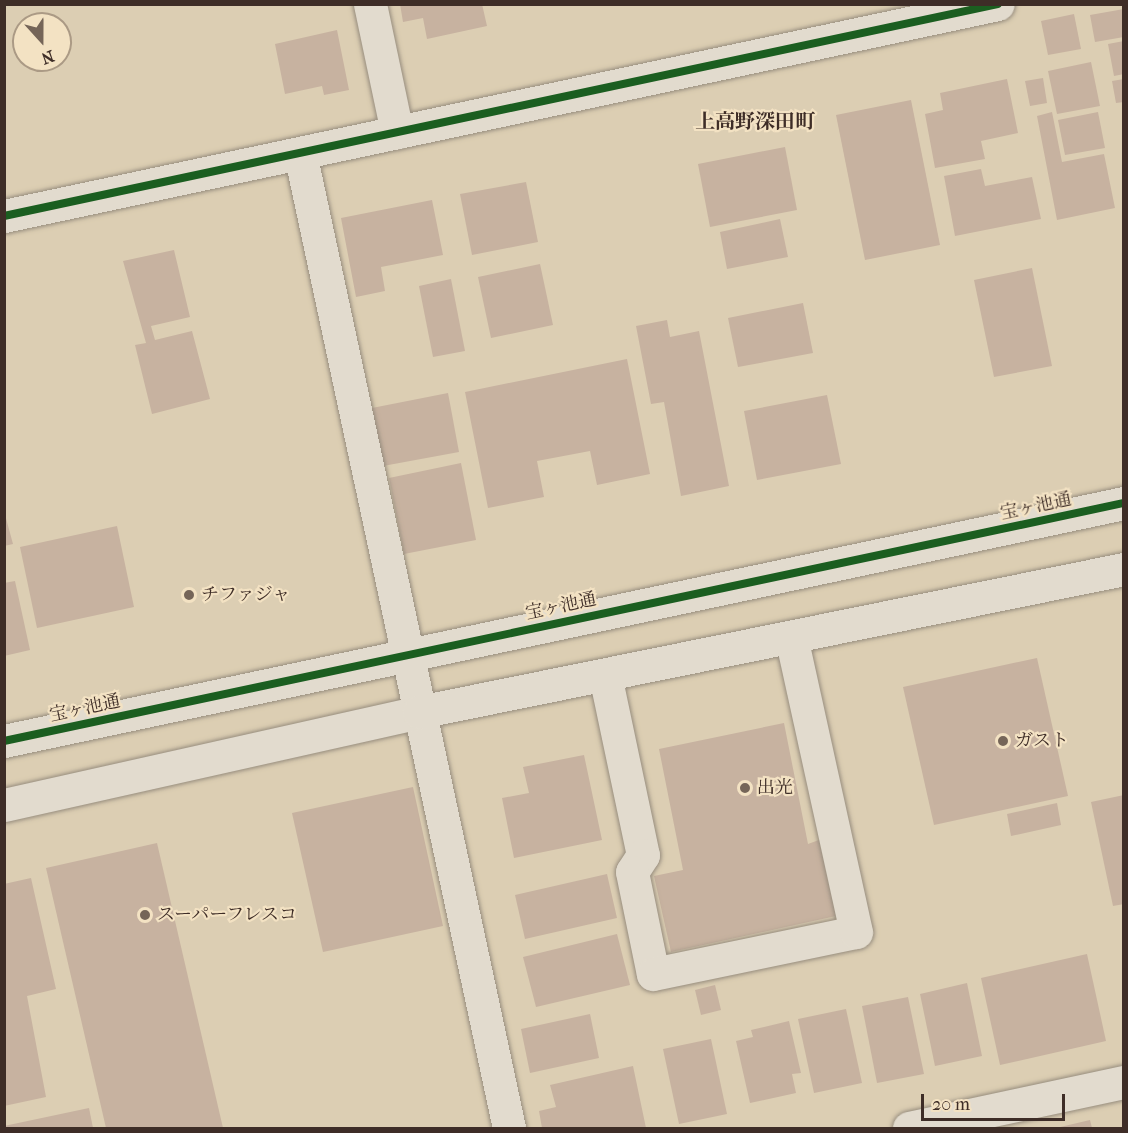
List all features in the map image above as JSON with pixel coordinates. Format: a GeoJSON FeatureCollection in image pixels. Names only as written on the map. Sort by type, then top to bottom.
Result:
{"type":"FeatureCollection","features":[{"type":"Feature","properties":{"kind":"street"},"geometry":{"type":"LineString","coordinates":[[370,4],[397,132]]}},
{"type":"Feature","properties":{"kind":"street"},"geometry":{"type":"LineString","coordinates":[[4,216],[998,4]]}},
{"type":"Feature","properties":{"kind":"street"},"geometry":{"type":"LineString","coordinates":[[300,153],[405,655],[509,1128]]}},
{"type":"Feature","properties":{"kind":"street","name":"宝ヶ池通"},"geometry":{"type":"LineString","coordinates":[[4,741],[1124,503]]}},
{"type":"Feature","properties":{"kind":"street"},"geometry":{"type":"LineString","coordinates":[[4,805],[419,712],[1124,569]]}},
{"type":"Feature","properties":{"kind":"street"},"geometry":{"type":"LineString","coordinates":[[604,675],[643,855],[632,872],[652,974],[856,932],[791,637]]}},
{"type":"Feature","properties":{"kind":"street"},"geometry":{"type":"LineString","coordinates":[[909,1128],[1124,1082]]}},
{"type":"Feature","properties":{"kind":"building"},"geometry":{"type":"Polygon","coordinates":[[[400,4],[482,4],[487,26],[427,39],[423,18],[403,22],[400,4]]]}},
{"type":"Feature","properties":{"kind":"building"},"geometry":{"type":"Polygon","coordinates":[[[1124,9],[1124,37],[1095,42],[1090,15],[1124,9]]]}},
{"type":"Feature","properties":{"kind":"building"},"geometry":{"type":"Polygon","coordinates":[[[1074,14],[1081,49],[1048,55],[1041,21],[1074,14]]]}},
{"type":"Feature","properties":{"kind":"building"},"geometry":{"type":"Polygon","coordinates":[[[337,30],[349,90],[324,95],[322,86],[285,94],[275,44],[337,30]]]}},
{"type":"Feature","properties":{"kind":"building"},"geometry":{"type":"Polygon","coordinates":[[[1124,41],[1124,74],[1114,76],[1108,44],[1124,41]]]}},
{"type":"Feature","properties":{"kind":"building"},"geometry":{"type":"Polygon","coordinates":[[[1091,62],[1100,106],[1057,114],[1048,71],[1091,62]]]}},
{"type":"Feature","properties":{"kind":"building"},"geometry":{"type":"Polygon","coordinates":[[[1043,78],[1047,103],[1030,106],[1025,81],[1043,78]]]}},
{"type":"Feature","properties":{"kind":"building"},"geometry":{"type":"Polygon","coordinates":[[[1007,79],[1018,133],[981,141],[985,159],[935,168],[925,114],[943,110],[940,93],[1007,79]]]}},
{"type":"Feature","properties":{"kind":"building"},"geometry":{"type":"Polygon","coordinates":[[[1124,79],[1124,102],[1116,103],[1112,81],[1124,79]]]}},
{"type":"Feature","properties":{"kind":"building"},"geometry":{"type":"Polygon","coordinates":[[[911,100],[940,245],[865,260],[836,115],[911,100]]]}},
{"type":"Feature","properties":{"kind":"building"},"geometry":{"type":"Polygon","coordinates":[[[1052,112],[1062,162],[1104,154],[1115,208],[1057,220],[1037,116],[1052,112]]]}},
{"type":"Feature","properties":{"kind":"building"},"geometry":{"type":"Polygon","coordinates":[[[1098,112],[1105,148],[1065,155],[1058,120],[1098,112]]]}},
{"type":"Feature","properties":{"kind":"building"},"geometry":{"type":"Polygon","coordinates":[[[785,147],[797,210],[710,227],[698,164],[785,147]]]}},
{"type":"Feature","properties":{"kind":"building"},"geometry":{"type":"Polygon","coordinates":[[[981,169],[985,186],[1032,177],[1041,219],[955,236],[944,176],[981,169]]]}},
{"type":"Feature","properties":{"kind":"building"},"geometry":{"type":"Polygon","coordinates":[[[526,182],[538,242],[472,255],[460,194],[526,182]]]}},
{"type":"Feature","properties":{"kind":"building"},"geometry":{"type":"Polygon","coordinates":[[[432,200],[443,255],[381,267],[385,291],[356,297],[341,218],[432,200]]]}},
{"type":"Feature","properties":{"kind":"building"},"geometry":{"type":"Polygon","coordinates":[[[780,219],[788,257],[727,269],[720,232],[780,219]]]}},
{"type":"Feature","properties":{"kind":"building"},"geometry":{"type":"Polygon","coordinates":[[[174,250],[190,317],[151,326],[155,340],[192,331],[210,399],[152,414],[135,345],[146,343],[123,261],[174,250]]]}},
{"type":"Feature","properties":{"kind":"building"},"geometry":{"type":"Polygon","coordinates":[[[540,264],[553,325],[491,338],[478,277],[540,264]]]}},
{"type":"Feature","properties":{"kind":"building"},"geometry":{"type":"Polygon","coordinates":[[[1032,268],[1052,366],[994,377],[974,280],[1032,268]]]}},
{"type":"Feature","properties":{"kind":"building"},"geometry":{"type":"Polygon","coordinates":[[[451,279],[465,351],[433,357],[419,286],[451,279]]]}},
{"type":"Feature","properties":{"kind":"building"},"geometry":{"type":"Polygon","coordinates":[[[803,303],[813,353],[738,367],[728,318],[803,303]]]}},
{"type":"Feature","properties":{"kind":"building"},"geometry":{"type":"Polygon","coordinates":[[[667,320],[670,337],[699,331],[729,486],[681,496],[664,402],[651,404],[636,326],[667,320]]]}},
{"type":"Feature","properties":{"kind":"building"},"geometry":{"type":"Polygon","coordinates":[[[627,359],[650,474],[597,485],[590,451],[537,461],[544,497],[488,508],[465,392],[627,359]]]}},
{"type":"Feature","properties":{"kind":"building"},"geometry":{"type":"Polygon","coordinates":[[[448,393],[459,452],[383,466],[372,408],[448,393]]]}},
{"type":"Feature","properties":{"kind":"building"},"geometry":{"type":"Polygon","coordinates":[[[827,395],[841,464],[757,480],[744,411],[827,395]]]}},
{"type":"Feature","properties":{"kind":"building"},"geometry":{"type":"Polygon","coordinates":[[[461,463],[476,540],[404,554],[389,478],[461,463]]]}},
{"type":"Feature","properties":{"kind":"building"},"geometry":{"type":"Polygon","coordinates":[[[4,511],[13,544],[4,546],[4,511]]]}},
{"type":"Feature","properties":{"kind":"building"},"geometry":{"type":"Polygon","coordinates":[[[117,526],[134,607],[37,628],[20,547],[117,526]]]}},
{"type":"Feature","properties":{"kind":"building"},"geometry":{"type":"Polygon","coordinates":[[[15,581],[30,650],[4,656],[4,583],[15,581]]]}},
{"type":"Feature","properties":{"kind":"building"},"geometry":{"type":"Polygon","coordinates":[[[1037,658],[1068,796],[934,825],[903,687],[1037,658]]]}},
{"type":"Feature","properties":{"kind":"building"},"geometry":{"type":"Polygon","coordinates":[[[784,723],[808,844],[819,840],[836,916],[671,952],[654,876],[683,870],[659,749],[784,723]]]}},
{"type":"Feature","properties":{"kind":"building"},"geometry":{"type":"Polygon","coordinates":[[[584,755],[602,840],[514,858],[502,798],[529,793],[523,767],[584,755]]]}},
{"type":"Feature","properties":{"kind":"building"},"geometry":{"type":"Polygon","coordinates":[[[413,787],[443,926],[323,952],[292,813],[413,787]]]}},
{"type":"Feature","properties":{"kind":"building"},"geometry":{"type":"Polygon","coordinates":[[[1124,795],[1124,904],[1113,906],[1091,802],[1124,795]]]}},
{"type":"Feature","properties":{"kind":"building"},"geometry":{"type":"Polygon","coordinates":[[[1057,803],[1061,825],[1011,836],[1007,814],[1057,803]]]}},
{"type":"Feature","properties":{"kind":"building"},"geometry":{"type":"Polygon","coordinates":[[[157,843],[223,1128],[106,1128],[46,868],[157,843]]]}},
{"type":"Feature","properties":{"kind":"building"},"geometry":{"type":"Polygon","coordinates":[[[607,874],[617,918],[525,939],[515,895],[607,874]]]}},
{"type":"Feature","properties":{"kind":"building"},"geometry":{"type":"Polygon","coordinates":[[[31,878],[56,989],[27,996],[46,1097],[4,1106],[4,884],[31,878]]]}},
{"type":"Feature","properties":{"kind":"building"},"geometry":{"type":"Polygon","coordinates":[[[617,934],[630,985],[536,1007],[523,957],[617,934]]]}},
{"type":"Feature","properties":{"kind":"building"},"geometry":{"type":"Polygon","coordinates":[[[1087,954],[1106,1041],[1000,1065],[981,978],[1087,954]]]}},
{"type":"Feature","properties":{"kind":"building"},"geometry":{"type":"Polygon","coordinates":[[[967,983],[982,1056],[935,1066],[920,994],[967,983]]]}},
{"type":"Feature","properties":{"kind":"building"},"geometry":{"type":"Polygon","coordinates":[[[715,985],[721,1010],[701,1015],[695,990],[715,985]]]}},
{"type":"Feature","properties":{"kind":"building"},"geometry":{"type":"Polygon","coordinates":[[[908,997],[924,1074],[877,1083],[862,1006],[908,997]]]}},
{"type":"Feature","properties":{"kind":"building"},"geometry":{"type":"Polygon","coordinates":[[[846,1009],[862,1083],[814,1093],[798,1019],[846,1009]]]}},
{"type":"Feature","properties":{"kind":"building"},"geometry":{"type":"Polygon","coordinates":[[[590,1014],[599,1058],[530,1073],[521,1029],[590,1014]]]}},
{"type":"Feature","properties":{"kind":"building"},"geometry":{"type":"Polygon","coordinates":[[[789,1021],[801,1073],[792,1074],[796,1093],[750,1103],[736,1041],[753,1037],[751,1030],[789,1021]]]}},
{"type":"Feature","properties":{"kind":"building"},"geometry":{"type":"Polygon","coordinates":[[[711,1039],[727,1114],[679,1124],[663,1049],[711,1039]]]}},
{"type":"Feature","properties":{"kind":"building"},"geometry":{"type":"Polygon","coordinates":[[[633,1066],[646,1128],[542,1128],[539,1111],[556,1107],[550,1085],[633,1066]]]}},
{"type":"Feature","properties":{"kind":"building"},"geometry":{"type":"Polygon","coordinates":[[[89,1108],[93,1128],[4,1128],[4,1126],[89,1108]]]}},
{"type":"Feature","properties":{"kind":"building"},"geometry":{"type":"Polygon","coordinates":[[[1090,1120],[1092,1128],[1056,1128],[1090,1120]]]}},
{"type":"Feature","properties":{"kind":"cycle path"},"geometry":{"type":"LineString","coordinates":[[4,216],[998,4]]}},
{"type":"Feature","properties":{"kind":"cycle path"},"geometry":{"type":"LineString","coordinates":[[4,741],[1124,503]]}},
{"type":"Feature","properties":{"kind":"place","name":"チファジャ"},"geometry":{"type":"Point","coordinates":[189,595]}},
{"type":"Feature","properties":{"kind":"place","name":"ガスト"},"geometry":{"type":"Point","coordinates":[1003,741]}},
{"type":"Feature","properties":{"kind":"place","name":"出光"},"geometry":{"type":"Point","coordinates":[745,788]}},
{"type":"Feature","properties":{"kind":"place","name":"スーパーフレスコ"},"geometry":{"type":"Point","coordinates":[145,915]}},
{"type":"Feature","properties":{"kind":"district","name":"上高野深田町"},"geometry":{"type":"Point","coordinates":[755,121]}}]}
